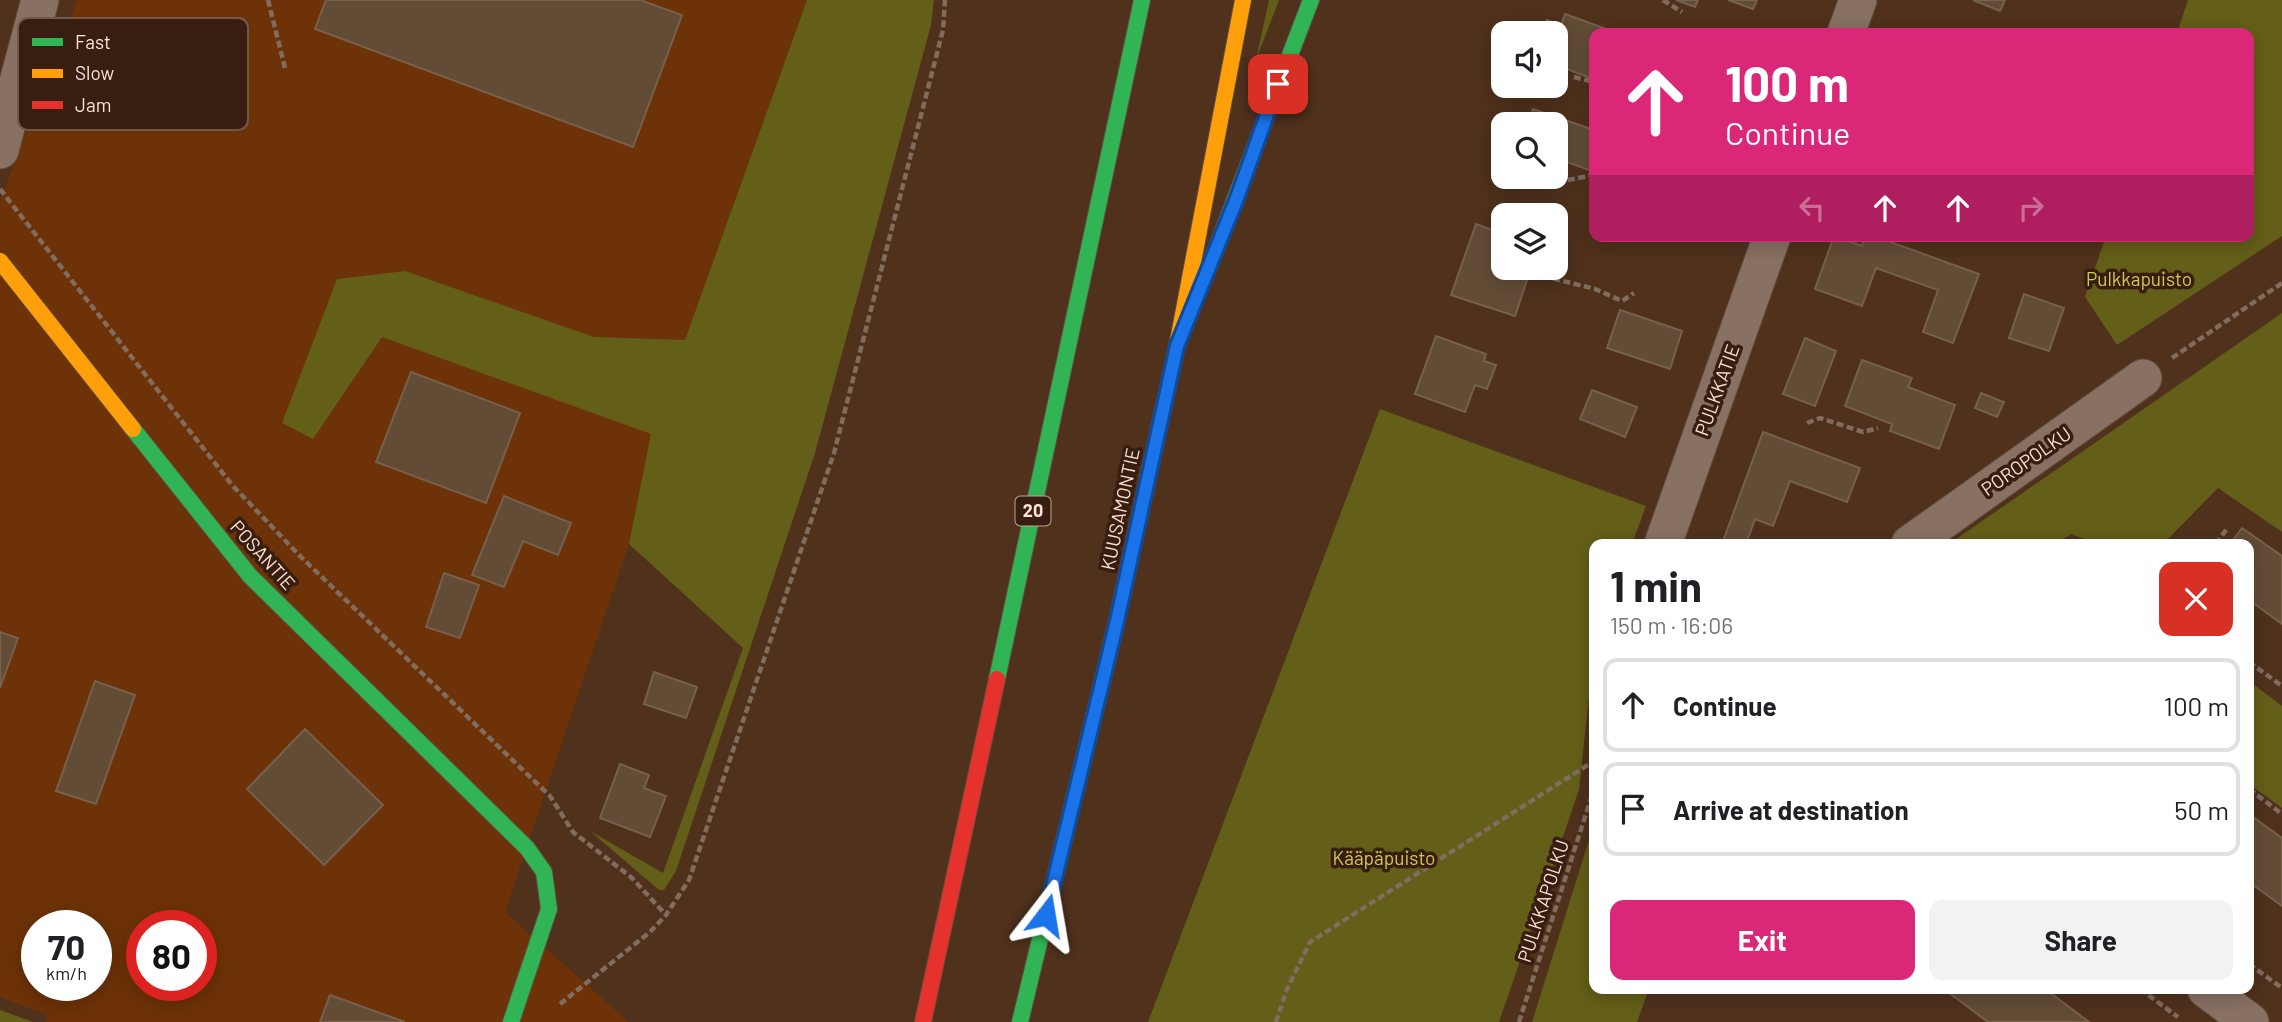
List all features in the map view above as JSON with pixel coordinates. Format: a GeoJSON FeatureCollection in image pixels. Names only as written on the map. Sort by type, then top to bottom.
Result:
{"type":"FeatureCollection","features":[{"type":"Feature","properties":{"kind":"main road"},"geometry":{"type":"LineString","coordinates":[[1117,120],[1128,0]]}},
{"type":"Feature","properties":{"kind":"main road","name":"20"},"geometry":{"type":"LineString","coordinates":[[923,1022],[1142,0]]}},
{"type":"Feature","properties":{"kind":"main road","name":"KUUSAMONTIE"},"geometry":{"type":"LineString","coordinates":[[1020,1022],[1117,621],[1177,346],[1243,0]]}},
{"type":"Feature","properties":{"kind":"main road"},"geometry":{"type":"LineString","coordinates":[[1177,346],[1237,198],[1311,0]]}},
{"type":"Feature","properties":{"kind":"main road","name":"POSANTIE"},"geometry":{"type":"LineString","coordinates":[[0,261],[250,576],[527,848],[544,872],[549,909],[511,1022]]}},
{"type":"Feature","properties":{"kind":"street"},"geometry":{"type":"LineString","coordinates":[[35,18],[40,0]]}},
{"type":"Feature","properties":{"kind":"street"},"geometry":{"type":"LineString","coordinates":[[1848,28],[1858,0]]}},
{"type":"Feature","properties":{"kind":"street"},"geometry":{"type":"LineString","coordinates":[[0,150],[18,82]]}},
{"type":"Feature","properties":{"kind":"street","name":"PULKKATIE"},"geometry":{"type":"LineString","coordinates":[[1665,539],[1770,242]]}},
{"type":"Feature","properties":{"kind":"street","name":"POROPOLKU"},"geometry":{"type":"LineString","coordinates":[[1917,539],[2143,379]]}},
{"type":"Feature","properties":{"kind":"street"},"geometry":{"type":"LineString","coordinates":[[2213,994],[2250,1022]]}},
{"type":"Feature","properties":{"kind":"path"},"geometry":{"type":"LineString","coordinates":[[268,0],[285,68]]}},
{"type":"Feature","properties":{"kind":"path"},"geometry":{"type":"LineString","coordinates":[[551,1010],[650,932],[666,915],[689,880],[834,453],[943,30],[945,0]]}},
{"type":"Feature","properties":{"kind":"path"},"geometry":{"type":"LineString","coordinates":[[1663,0],[1682,12]]}},
{"type":"Feature","properties":{"kind":"path"},"geometry":{"type":"LineString","coordinates":[[1574,77],[1589,82]]}},
{"type":"Feature","properties":{"kind":"path"},"geometry":{"type":"LineString","coordinates":[[1568,180],[1589,176]]}},
{"type":"Feature","properties":{"kind":"path"},"geometry":{"type":"LineString","coordinates":[[0,189],[232,485],[331,586],[550,796],[573,832],[632,878],[666,915]]}},
{"type":"Feature","properties":{"kind":"path"},"geometry":{"type":"LineString","coordinates":[[1559,280],[1595,289],[1622,302],[1634,293]]}},
{"type":"Feature","properties":{"kind":"path"},"geometry":{"type":"LineString","coordinates":[[2143,379],[2282,283]]}},
{"type":"Feature","properties":{"kind":"path"},"geometry":{"type":"LineString","coordinates":[[1807,423],[1820,418],[1863,432],[1878,428]]}},
{"type":"Feature","properties":{"kind":"path"},"geometry":{"type":"LineString","coordinates":[[2220,539],[2228,527]]}},
{"type":"Feature","properties":{"kind":"path"},"geometry":{"type":"LineString","coordinates":[[2254,666],[2282,686]]}},
{"type":"Feature","properties":{"kind":"path"},"geometry":{"type":"LineString","coordinates":[[1276,1022],[1287,989],[1310,942],[1589,764]]}},
{"type":"Feature","properties":{"kind":"path"},"geometry":{"type":"LineString","coordinates":[[2254,793],[2282,814]]}},
{"type":"Feature","properties":{"kind":"path","name":"PULKKAPOLKU"},"geometry":{"type":"LineString","coordinates":[[1519,1022],[1589,805]]}},
{"type":"Feature","properties":{"kind":"path"},"geometry":{"type":"LineString","coordinates":[[2254,968],[2282,988]]}},
{"type":"Feature","properties":{"kind":"path"},"geometry":{"type":"LineString","coordinates":[[2147,994],[2185,1022]]}},
{"type":"Feature","properties":{"kind":"shaded area"},"geometry":{"type":"Polygon","coordinates":[[[77,0],[807,0],[652,434],[629,544],[505,912],[629,1022],[46,1022],[47,1015],[0,997],[0,201],[27,130],[248,130],[248,18],[70,18],[77,0]]]}},
{"type":"Feature","properties":{"kind":"green space"},"geometry":{"type":"Polygon","coordinates":[[[807,0],[934,0],[931,25],[815,453],[676,871],[664,890],[659,890],[590,831],[663,873],[743,648],[629,544],[651,434],[382,337],[313,439],[282,423],[337,279],[405,271],[594,337],[685,340],[807,0]]]}},
{"type":"Feature","properties":{"kind":"green space"},"geometry":{"type":"Polygon","coordinates":[[[1269,0],[1279,0],[1256,60],[1269,0]]]}},
{"type":"Feature","properties":{"kind":"green space","name":"Pulkkapuisto"},"geometry":{"type":"Polygon","coordinates":[[[2188,0],[2282,0],[2282,236],[2117,345],[2085,297],[2104,242],[2254,242],[2254,28],[2179,28],[2188,0]]]}},
{"type":"Feature","properties":{"kind":"green space"},"geometry":{"type":"Polygon","coordinates":[[[2282,313],[2282,532],[2218,488],[2168,539],[2084,539],[2071,534],[2064,539],[1956,539],[2282,313]]]}},
{"type":"Feature","properties":{"kind":"green space","name":"Kääpäpuisto"},"geometry":{"type":"Polygon","coordinates":[[[1380,409],[1646,506],[1634,539],[1589,539],[1589,697],[1579,790],[1499,1022],[1148,1022],[1380,409]]]}},
{"type":"Feature","properties":{"kind":"green space"},"geometry":{"type":"Polygon","coordinates":[[[2254,685],[2282,706],[2282,808],[2254,788],[2254,685]]]}},
{"type":"Feature","properties":{"kind":"green space"},"geometry":{"type":"Polygon","coordinates":[[[1589,840],[1589,994],[1647,994],[1637,1022],[1532,1022],[1589,840]]]}},
{"type":"Feature","properties":{"kind":"green space"},"geometry":{"type":"Polygon","coordinates":[[[0,1010],[33,1022],[0,1022],[0,1010]]]}},
{"type":"Feature","properties":{"kind":"building"},"geometry":{"type":"Polygon","coordinates":[[[326,0],[640,0],[682,15],[633,147],[315,29],[326,0]]]}},
{"type":"Feature","properties":{"kind":"building"},"geometry":{"type":"Polygon","coordinates":[[[1676,0],[1698,0],[1695,7],[1676,0]]]}},
{"type":"Feature","properties":{"kind":"building"},"geometry":{"type":"Polygon","coordinates":[[[1728,0],[1757,0],[1753,9],[1728,0]]]}},
{"type":"Feature","properties":{"kind":"building"},"geometry":{"type":"Polygon","coordinates":[[[1973,0],[2005,0],[2000,11],[1973,0]]]}},
{"type":"Feature","properties":{"kind":"building"},"geometry":{"type":"Polygon","coordinates":[[[1565,14],[1604,28],[1589,28],[1589,77],[1568,69],[1568,21],[1562,21],[1565,14]]]}},
{"type":"Feature","properties":{"kind":"building"},"geometry":{"type":"Polygon","coordinates":[[[1568,121],[1589,128],[1589,170],[1568,162],[1568,121]]]}},
{"type":"Feature","properties":{"kind":"building"},"geometry":{"type":"Polygon","coordinates":[[[1476,224],[1491,230],[1491,280],[1527,280],[1515,316],[1451,295],[1476,224]]]}},
{"type":"Feature","properties":{"kind":"building"},"geometry":{"type":"Polygon","coordinates":[[[1832,242],[1851,242],[1862,246],[1863,242],[1891,242],[1979,274],[1953,343],[1923,332],[1938,290],[1876,268],[1862,306],[1815,289],[1832,242]]]}},
{"type":"Feature","properties":{"kind":"building"},"geometry":{"type":"Polygon","coordinates":[[[2024,294],[2064,308],[2049,351],[2009,338],[2024,294]]]}},
{"type":"Feature","properties":{"kind":"building"},"geometry":{"type":"Polygon","coordinates":[[[1620,310],[1682,331],[1670,369],[1607,348],[1620,310]]]}},
{"type":"Feature","properties":{"kind":"building"},"geometry":{"type":"Polygon","coordinates":[[[1436,336],[1486,354],[1484,361],[1496,365],[1487,389],[1475,385],[1465,412],[1415,394],[1436,336]]]}},
{"type":"Feature","properties":{"kind":"building"},"geometry":{"type":"Polygon","coordinates":[[[1805,338],[1836,351],[1815,406],[1783,394],[1805,338]]]}},
{"type":"Feature","properties":{"kind":"building"},"geometry":{"type":"Polygon","coordinates":[[[1862,360],[1912,378],[1908,387],[1955,405],[1939,449],[1890,431],[1892,424],[1845,406],[1862,360]]]}},
{"type":"Feature","properties":{"kind":"building"},"geometry":{"type":"Polygon","coordinates":[[[411,372],[520,413],[486,503],[376,462],[411,372]]]}},
{"type":"Feature","properties":{"kind":"building"},"geometry":{"type":"Polygon","coordinates":[[[1592,390],[1637,407],[1625,437],[1580,419],[1592,390]]]}},
{"type":"Feature","properties":{"kind":"building"},"geometry":{"type":"Polygon","coordinates":[[[1981,393],[2004,402],[1997,417],[1975,408],[1981,393]]]}},
{"type":"Feature","properties":{"kind":"building"},"geometry":{"type":"Polygon","coordinates":[[[1763,432],[1860,468],[1847,502],[1790,481],[1773,526],[1755,519],[1748,539],[1724,539],[1763,432]]]}},
{"type":"Feature","properties":{"kind":"building"},"geometry":{"type":"Polygon","coordinates":[[[504,496],[571,523],[558,555],[523,541],[504,587],[472,575],[504,496]]]}},
{"type":"Feature","properties":{"kind":"building"},"geometry":{"type":"Polygon","coordinates":[[[2242,528],[2282,556],[2282,624],[2254,604],[2254,539],[2234,539],[2242,528]]]}},
{"type":"Feature","properties":{"kind":"building"},"geometry":{"type":"Polygon","coordinates":[[[444,573],[479,585],[460,638],[426,627],[444,573]]]}},
{"type":"Feature","properties":{"kind":"building"},"geometry":{"type":"Polygon","coordinates":[[[0,632],[18,638],[0,688],[0,632]]]}},
{"type":"Feature","properties":{"kind":"building"},"geometry":{"type":"Polygon","coordinates":[[[654,672],[697,687],[686,718],[644,704],[654,672]]]}},
{"type":"Feature","properties":{"kind":"building"},"geometry":{"type":"Polygon","coordinates":[[[95,681],[135,695],[96,804],[56,791],[95,681]]]}},
{"type":"Feature","properties":{"kind":"building"},"geometry":{"type":"Polygon","coordinates":[[[305,729],[383,805],[324,865],[247,789],[305,729]]]}},
{"type":"Feature","properties":{"kind":"building"},"geometry":{"type":"Polygon","coordinates":[[[620,764],[649,775],[644,788],[666,796],[650,837],[600,818],[620,764]]]}},
{"type":"Feature","properties":{"kind":"building"},"geometry":{"type":"Polygon","coordinates":[[[2254,818],[2282,838],[2282,906],[2254,886],[2254,818]]]}},
{"type":"Feature","properties":{"kind":"building"},"geometry":{"type":"Polygon","coordinates":[[[1951,994],[2052,994],[2089,1022],[1988,1022],[1951,994]]]}},
{"type":"Feature","properties":{"kind":"building"},"geometry":{"type":"Polygon","coordinates":[[[330,995],[405,1022],[320,1022],[330,995]]]}},
{"type":"Feature","properties":{"kind":"traffic: fast"},"geometry":{"type":"LineString","coordinates":[[997,679],[1142,0]]}},
{"type":"Feature","properties":{"kind":"traffic: fast"},"geometry":{"type":"LineString","coordinates":[[1211,262],[1311,0]]}},
{"type":"Feature","properties":{"kind":"traffic: fast"},"geometry":{"type":"LineString","coordinates":[[1020,1022],[1117,620],[1160,423]]}},
{"type":"Feature","properties":{"kind":"traffic: fast"},"geometry":{"type":"LineString","coordinates":[[133,429],[250,576],[527,848],[544,872],[549,909],[511,1022]]}},
{"type":"Feature","properties":{"kind":"traffic: slow"},"geometry":{"type":"LineString","coordinates":[[1160,423],[1243,0]]}},
{"type":"Feature","properties":{"kind":"traffic: slow"},"geometry":{"type":"LineString","coordinates":[[0,261],[133,429]]}},
{"type":"Feature","properties":{"kind":"traffic: jam"},"geometry":{"type":"LineString","coordinates":[[923,1022],[997,679]]}},
{"type":"Feature","properties":{"kind":"route"},"geometry":{"type":"LineString","coordinates":[[1046,915],[1117,621],[1177,346],[1237,198],[1278,84]]}}]}
